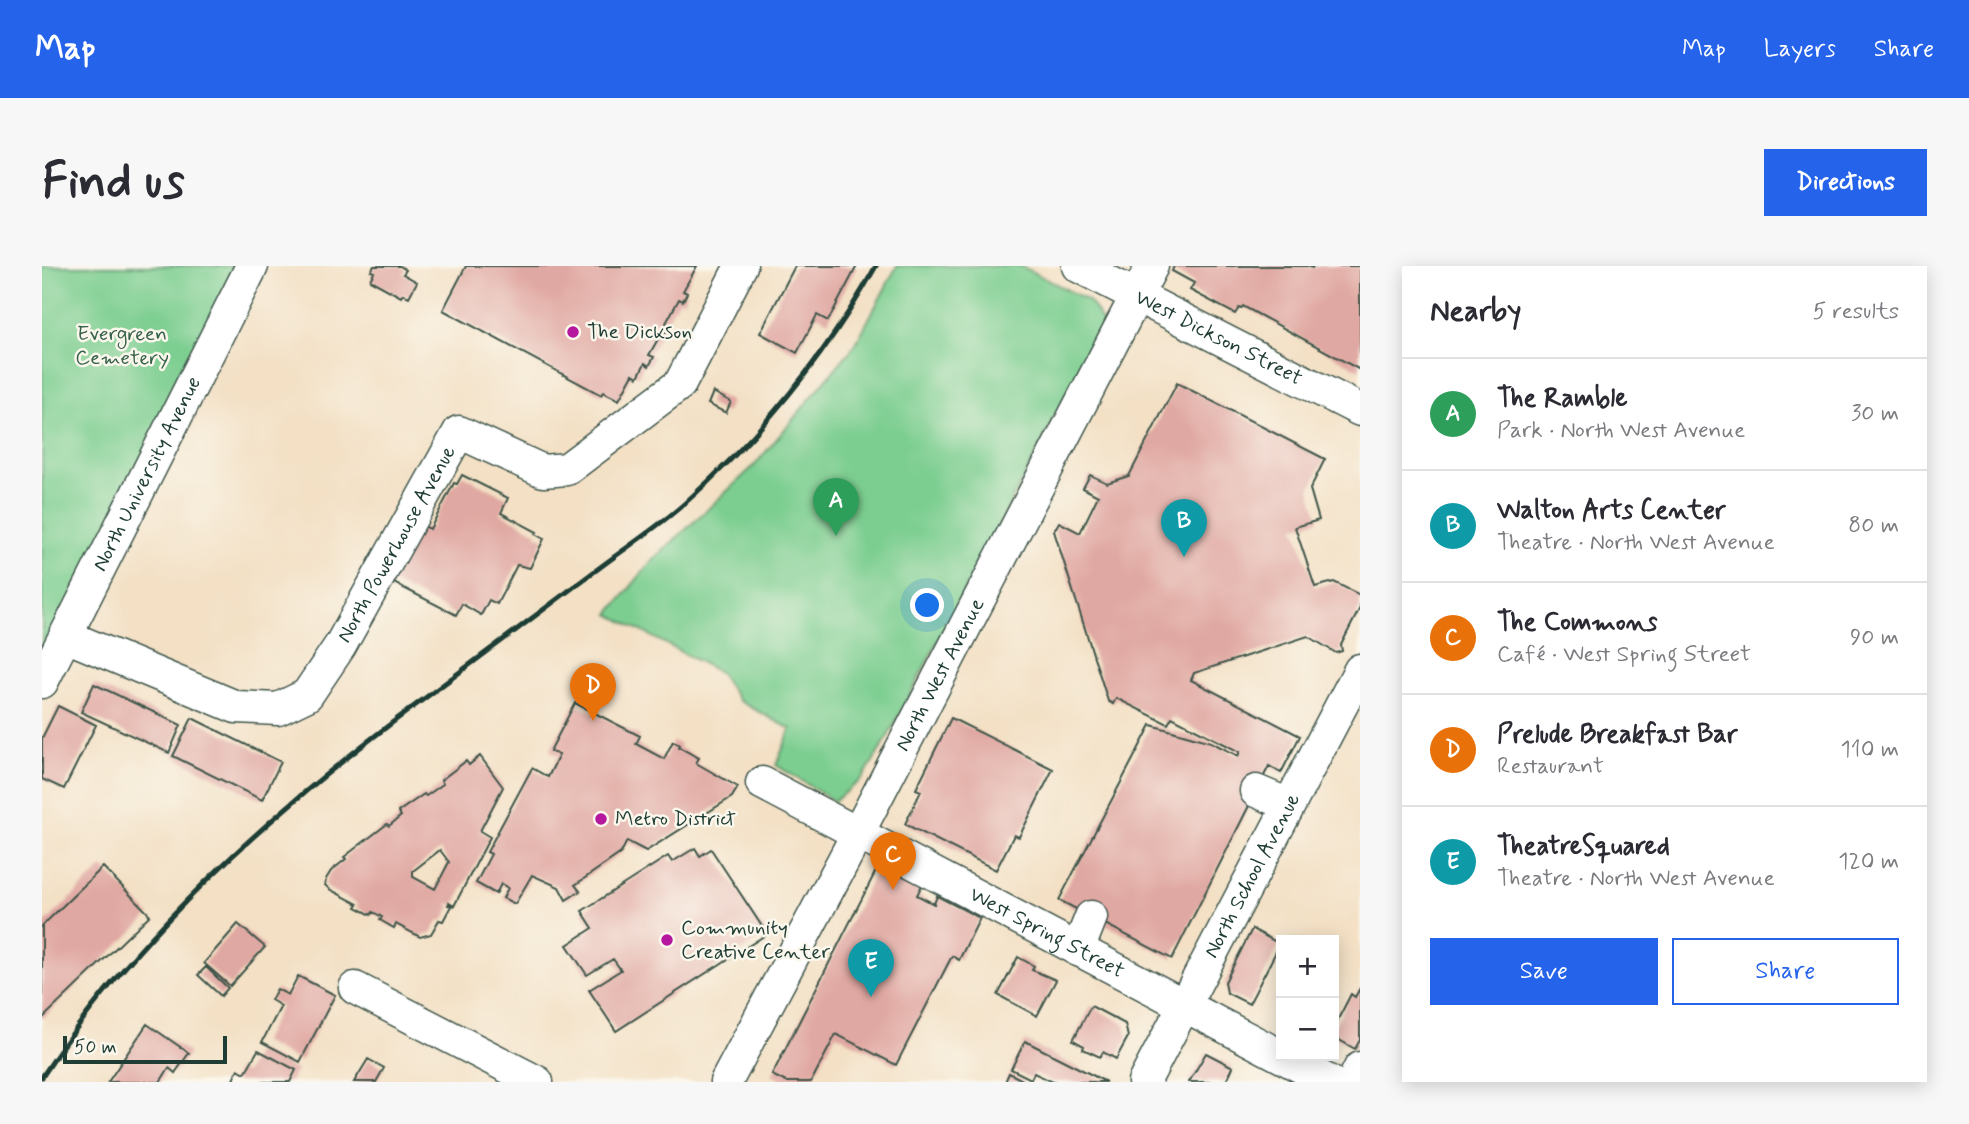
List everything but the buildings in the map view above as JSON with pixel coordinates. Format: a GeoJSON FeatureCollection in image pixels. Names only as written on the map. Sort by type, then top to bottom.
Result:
{"type":"FeatureCollection","features":[{"type":"Feature","properties":{"kind":"street","name":"North University Avenue"},"geometry":{"type":"LineString","coordinates":[[42,682],[252,266]]}},
{"type":"Feature","properties":{"kind":"street","name":"North Powerhouse Avenue"},"geometry":{"type":"LineString","coordinates":[[66,636],[236,708],[278,709],[307,695],[340,646],[459,432],[543,471],[567,469],[680,384],[741,266]]}},
{"type":"Feature","properties":{"kind":"street","name":"West Dickson Street"},"geometry":{"type":"LineString","coordinates":[[1078,266],[1360,410]]}},
{"type":"Feature","properties":{"kind":"street","name":"North West Avenue"},"geometry":{"type":"LineString","coordinates":[[726,1082],[1152,266]]}},
{"type":"Feature","properties":{"kind":"street","name":"North School Avenue"},"geometry":{"type":"LineString","coordinates":[[1144,1082],[1360,670]]}},
{"type":"Feature","properties":{"kind":"street","name":"West Spring Street"},"geometry":{"type":"LineString","coordinates":[[762,783],[1330,1082]]}},
{"type":"Feature","properties":{"kind":"street"},"geometry":{"type":"LineString","coordinates":[[1256,791],[1289,805]]}},
{"type":"Feature","properties":{"kind":"street"},"geometry":{"type":"LineString","coordinates":[[1078,950],[1091,917]]}},
{"type":"Feature","properties":{"kind":"street"},"geometry":{"type":"LineString","coordinates":[[355,988],[537,1082]]}},
{"type":"Feature","properties":{"kind":"street"},"geometry":{"type":"LineString","coordinates":[[1353,1082],[1360,1068]]}},
{"type":"Feature","properties":{"kind":"green space","name":"Evergreen Cemetery"},"geometry":{"type":"Polygon","coordinates":[[[42,266],[252,266],[42,682],[42,266]]]}},
{"type":"Feature","properties":{"kind":"green space"},"geometry":{"type":"Polygon","coordinates":[[[897,266],[1021,266],[1089,301],[1104,324],[885,742],[862,779],[834,801],[776,765],[791,729],[739,701],[719,672],[609,614],[651,562],[755,465],[855,345],[897,266]]]}},
{"type":"Feature","properties":{"kind":"railway"},"geometry":{"type":"LineString","coordinates":[[42,1077],[78,1025],[118,976],[160,928],[250,839],[347,758],[663,521],[713,477],[791,392],[836,331],[876,266]]}},
{"type":"Feature","properties":{"kind":"place","name":"The Dickson"},"geometry":{"type":"Point","coordinates":[573,332]}},
{"type":"Feature","properties":{"kind":"place","name":"The Ramble"},"geometry":{"type":"Point","coordinates":[836,536]}},
{"type":"Feature","properties":{"kind":"place","name":"Walton Arts Center"},"geometry":{"type":"Point","coordinates":[1184,557]}},
{"type":"Feature","properties":{"kind":"place","name":"Prelude Breakfast Bar"},"geometry":{"type":"Point","coordinates":[593,721]}},
{"type":"Feature","properties":{"kind":"place","name":"Metro District"},"geometry":{"type":"Point","coordinates":[601,819]}},
{"type":"Feature","properties":{"kind":"place","name":"The Commons"},"geometry":{"type":"Point","coordinates":[893,890]}},
{"type":"Feature","properties":{"kind":"place","name":"Community Creative Center"},"geometry":{"type":"Point","coordinates":[667,940]}},
{"type":"Feature","properties":{"kind":"place","name":"TheatreSquared"},"geometry":{"type":"Point","coordinates":[871,997]}}]}
